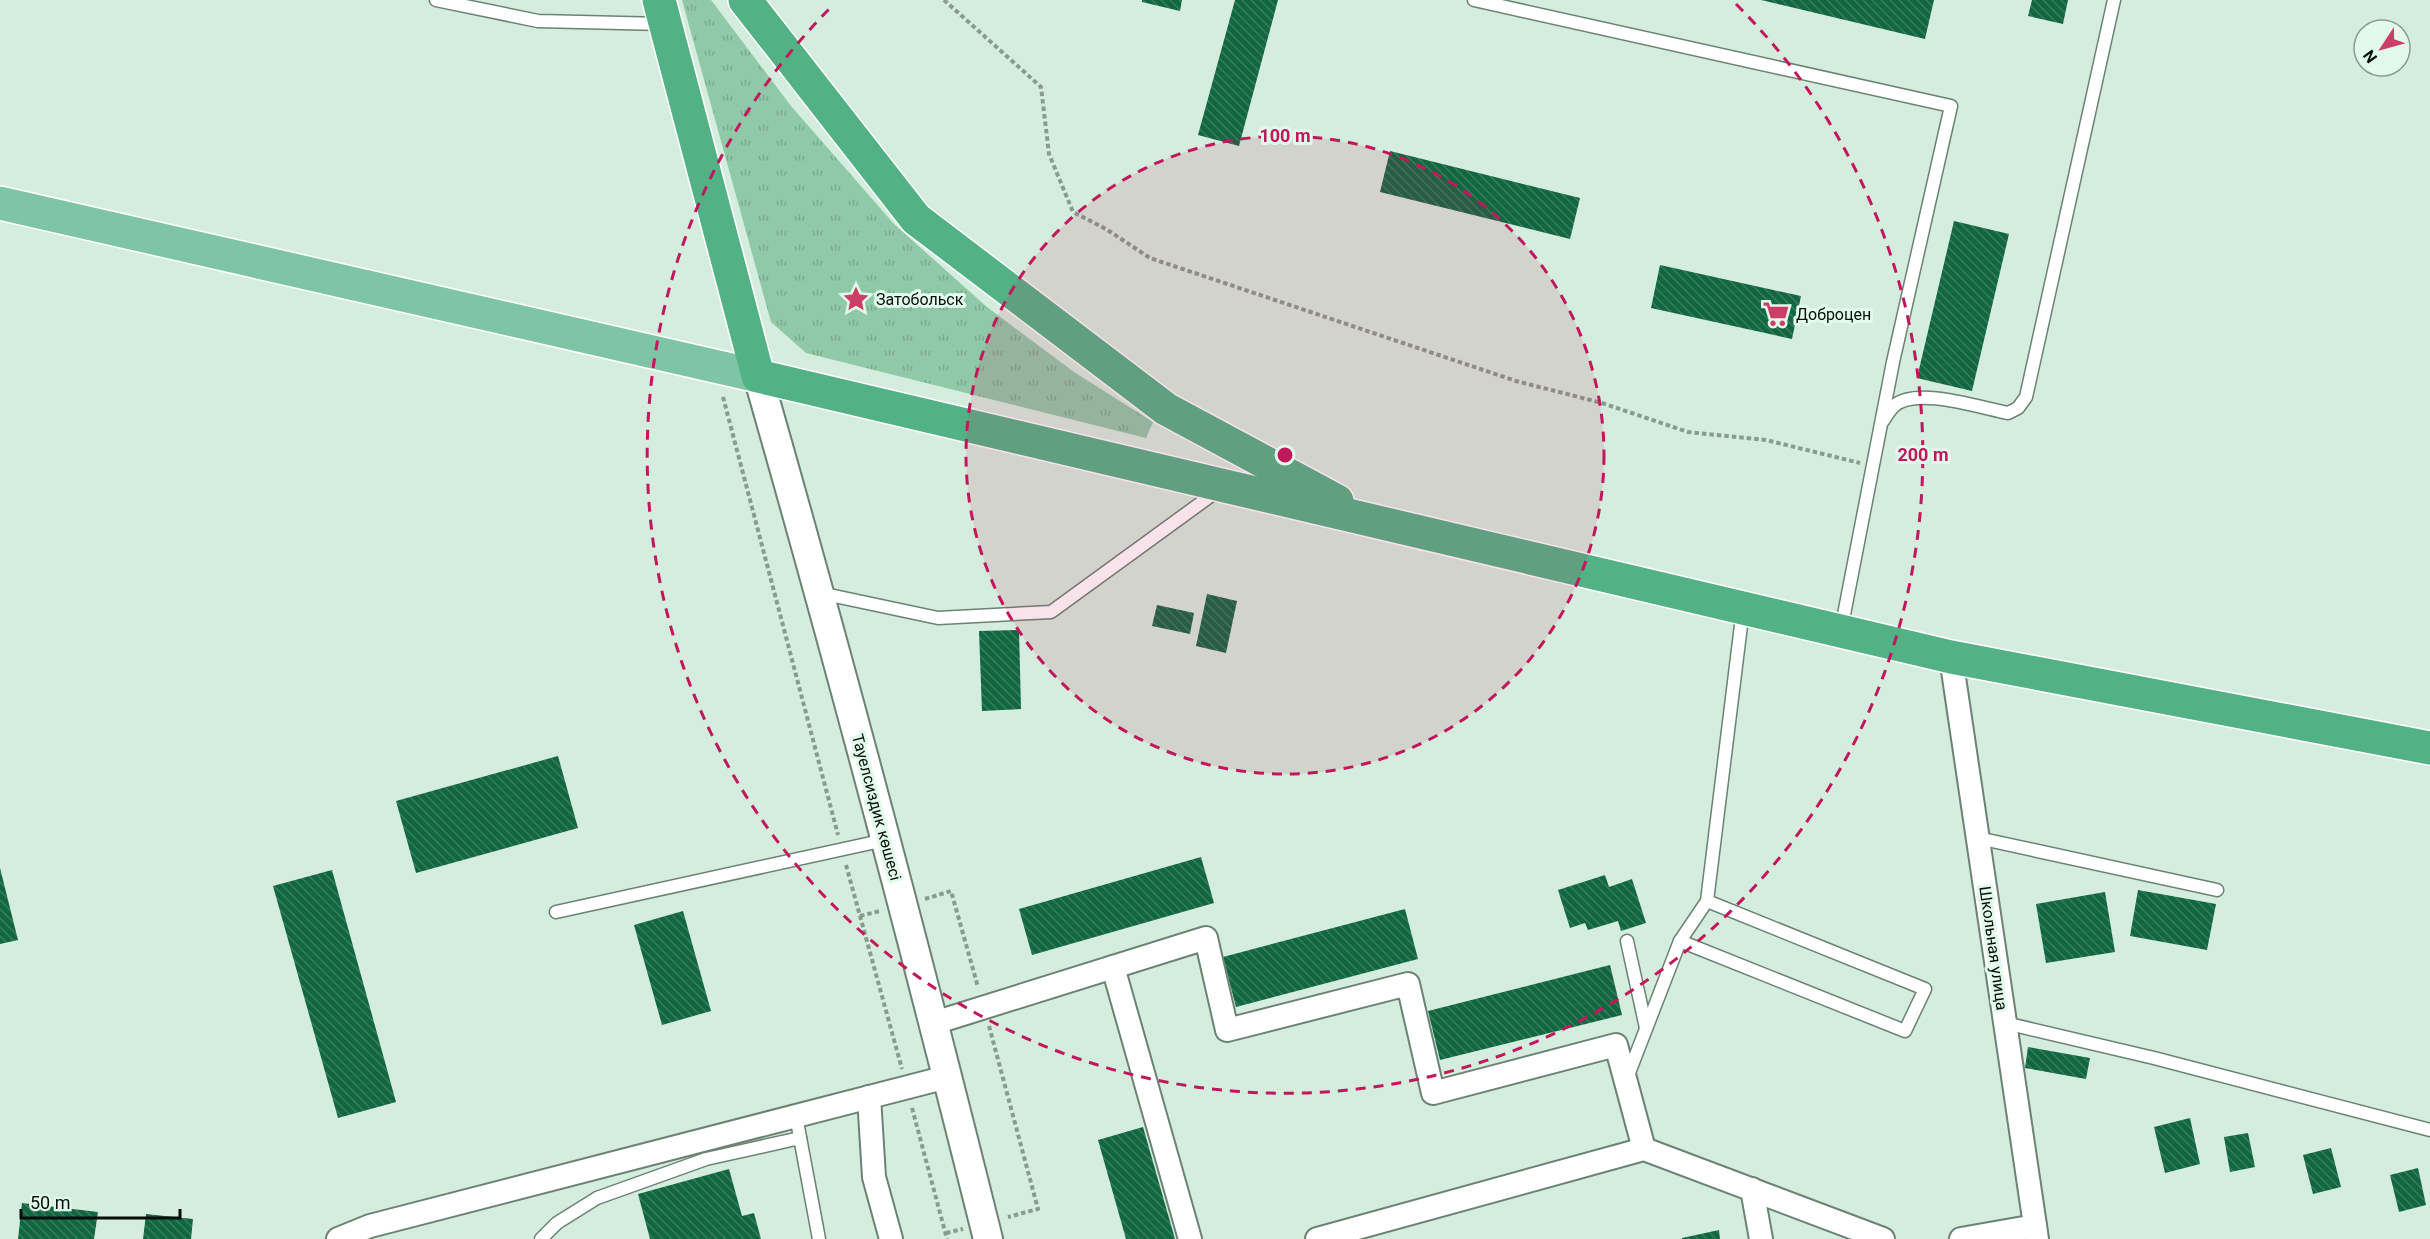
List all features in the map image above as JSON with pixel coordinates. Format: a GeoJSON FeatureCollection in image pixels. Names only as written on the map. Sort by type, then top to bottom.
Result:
{"type":"FeatureCollection","features":[{"type":"Feature","properties":{"kind":"highway"},"geometry":{"type":"LineString","coordinates":[[746,0],[916,219],[1166,409],[1378,523]]}},
{"type":"Feature","properties":{"kind":"highway"},"geometry":{"type":"LineString","coordinates":[[662,12],[758,376],[1951,657],[2430,748]]}},
{"type":"Feature","properties":{"kind":"main road"},"geometry":{"type":"LineString","coordinates":[[0,203],[758,376]]}},
{"type":"Feature","properties":{"kind":"street","name":"Тауелсиздик көшесі"},"geometry":{"type":"LineString","coordinates":[[758,376],[820,593],[934,1023],[986,1231]]}},
{"type":"Feature","properties":{"kind":"street","name":"Школьная улица"},"geometry":{"type":"LineString","coordinates":[[1951,657],[2036,1233]]}},
{"type":"Feature","properties":{"kind":"street"},"geometry":{"type":"LineString","coordinates":[[934,1023],[1206,938],[1227,1030],[1408,984],[1433,1093],[1616,1045],[1644,1149]]}},
{"type":"Feature","properties":{"kind":"street"},"geometry":{"type":"LineString","coordinates":[[1113,967],[1190,1239]]}},
{"type":"Feature","properties":{"kind":"street"},"geometry":{"type":"LineString","coordinates":[[338,1239],[370,1226],[798,1127],[869,1097],[947,1077]]}},
{"type":"Feature","properties":{"kind":"street"},"geometry":{"type":"LineString","coordinates":[[869,1097],[874,1177],[891,1239]]}},
{"type":"Feature","properties":{"kind":"street"},"geometry":{"type":"LineString","coordinates":[[1317,1239],[1343,1236],[1644,1149],[1883,1239]]}},
{"type":"Feature","properties":{"kind":"street"},"geometry":{"type":"LineString","coordinates":[[1752,1190],[1761,1239]]}},
{"type":"Feature","properties":{"kind":"street"},"geometry":{"type":"LineString","coordinates":[[1961,1239],[2036,1233]]}},
{"type":"Feature","properties":{"kind":"lane"},"geometry":{"type":"LineString","coordinates":[[436,0],[538,21],[662,12]]}},
{"type":"Feature","properties":{"kind":"lane"},"geometry":{"type":"LineString","coordinates":[[1474,0],[1951,106],[1880,424],[1841,632]]}},
{"type":"Feature","properties":{"kind":"lane"},"geometry":{"type":"LineString","coordinates":[[1880,424],[1894,406],[1907,399],[1927,397],[2008,413],[2018,408],[2026,397],[2114,0]]}},
{"type":"Feature","properties":{"kind":"lane"},"geometry":{"type":"LineString","coordinates":[[820,593],[938,618],[1051,612],[1224,486]]}},
{"type":"Feature","properties":{"kind":"lane"},"geometry":{"type":"LineString","coordinates":[[1626,1082],[1680,941],[1707,901],[1743,609]]}},
{"type":"Feature","properties":{"kind":"lane"},"geometry":{"type":"LineString","coordinates":[[1978,838],[2217,890]]}},
{"type":"Feature","properties":{"kind":"lane"},"geometry":{"type":"LineString","coordinates":[[556,912],[885,840]]}},
{"type":"Feature","properties":{"kind":"lane"},"geometry":{"type":"LineString","coordinates":[[1680,941],[1905,1031],[1924,989],[1707,901]]}},
{"type":"Feature","properties":{"kind":"lane"},"geometry":{"type":"LineString","coordinates":[[1627,941],[1646,1029]]}},
{"type":"Feature","properties":{"kind":"lane"},"geometry":{"type":"LineString","coordinates":[[2005,1023],[2154,1058],[2430,1130]]}},
{"type":"Feature","properties":{"kind":"lane"},"geometry":{"type":"LineString","coordinates":[[542,1239],[557,1223],[597,1198],[798,1127],[819,1239]]}},
{"type":"Feature","properties":{"kind":"path"},"geometry":{"type":"LineString","coordinates":[[944,0],[1041,87],[1049,154],[1072,212],[1106,228],[1150,258],[1215,282],[1516,381],[1602,403],[1688,432],[1766,440],[1852,460],[1872,468]]}},
{"type":"Feature","properties":{"kind":"path"},"geometry":{"type":"LineString","coordinates":[[723,397],[947,1239]]}},
{"type":"Feature","properties":{"kind":"path"},"geometry":{"type":"LineString","coordinates":[[860,916],[951,891],[1038,1209],[986,1231],[945,1233]]}},
{"type":"Feature","properties":{"kind":"green space"},"geometry":{"type":"Polygon","coordinates":[[[682,0],[711,0],[791,106],[894,224],[987,307],[1074,372],[1153,422],[1146,438],[806,353],[771,322],[682,0]]]}},
{"type":"Feature","properties":{"kind":"building"},"geometry":{"type":"Polygon","coordinates":[[[1142,0],[1182,0],[1180,11],[1142,2],[1142,0]]]}},
{"type":"Feature","properties":{"kind":"building"},"geometry":{"type":"Polygon","coordinates":[[[1235,0],[1278,0],[1239,146],[1198,135],[1235,0]]]}},
{"type":"Feature","properties":{"kind":"building"},"geometry":{"type":"Polygon","coordinates":[[[1761,0],[1934,0],[1925,39],[1761,0]]]}},
{"type":"Feature","properties":{"kind":"building"},"geometry":{"type":"Polygon","coordinates":[[[2032,0],[2068,0],[2063,24],[2028,16],[2032,0]]]}},
{"type":"Feature","properties":{"kind":"building"},"geometry":{"type":"Polygon","coordinates":[[[1390,151],[1580,198],[1570,239],[1380,192],[1390,151]]]}},
{"type":"Feature","properties":{"kind":"building"},"geometry":{"type":"Polygon","coordinates":[[[1954,221],[2009,234],[1972,391],[1917,378],[1954,221]]]}},
{"type":"Feature","properties":{"kind":"building"},"geometry":{"type":"Polygon","coordinates":[[[1660,265],[1801,296],[1792,339],[1651,308],[1660,265]]]}},
{"type":"Feature","properties":{"kind":"building"},"geometry":{"type":"Polygon","coordinates":[[[1207,594],[1237,601],[1226,653],[1196,646],[1207,594]]]}},
{"type":"Feature","properties":{"kind":"building"},"geometry":{"type":"Polygon","coordinates":[[[1157,605],[1194,613],[1190,634],[1152,626],[1157,605]]]}},
{"type":"Feature","properties":{"kind":"building"},"geometry":{"type":"Polygon","coordinates":[[[1019,630],[1021,709],[982,711],[979,631],[1019,630]]]}},
{"type":"Feature","properties":{"kind":"building"},"geometry":{"type":"Polygon","coordinates":[[[558,756],[578,828],[416,873],[396,801],[558,756]]]}},
{"type":"Feature","properties":{"kind":"building"},"geometry":{"type":"Polygon","coordinates":[[[1201,857],[1214,903],[1032,955],[1019,909],[1201,857]]]}},
{"type":"Feature","properties":{"kind":"building"},"geometry":{"type":"Polygon","coordinates":[[[0,868],[18,940],[0,944],[0,868]]]}},
{"type":"Feature","properties":{"kind":"building"},"geometry":{"type":"Polygon","coordinates":[[[332,870],[396,1102],[338,1118],[273,886],[332,870]]]}},
{"type":"Feature","properties":{"kind":"building"},"geometry":{"type":"Polygon","coordinates":[[[1605,875],[1609,887],[1632,879],[1646,923],[1621,931],[1618,921],[1588,930],[1585,923],[1570,928],[1558,890],[1605,875]]]}},
{"type":"Feature","properties":{"kind":"building"},"geometry":{"type":"Polygon","coordinates":[[[2138,890],[2216,904],[2207,950],[2130,936],[2138,890]]]}},
{"type":"Feature","properties":{"kind":"building"},"geometry":{"type":"Polygon","coordinates":[[[2105,892],[2115,952],[2046,963],[2036,904],[2105,892]]]}},
{"type":"Feature","properties":{"kind":"building"},"geometry":{"type":"Polygon","coordinates":[[[1405,909],[1418,959],[1236,1007],[1223,957],[1405,909]]]}},
{"type":"Feature","properties":{"kind":"building"},"geometry":{"type":"Polygon","coordinates":[[[683,911],[711,1011],[662,1025],[634,925],[683,911]]]}},
{"type":"Feature","properties":{"kind":"building"},"geometry":{"type":"Polygon","coordinates":[[[1610,965],[1622,1015],[1440,1060],[1428,1011],[1610,965]]]}},
{"type":"Feature","properties":{"kind":"building"},"geometry":{"type":"Polygon","coordinates":[[[2028,1047],[2090,1058],[2086,1079],[2025,1068],[2028,1047]]]}},
{"type":"Feature","properties":{"kind":"building"},"geometry":{"type":"Polygon","coordinates":[[[2190,1118],[2200,1164],[2165,1173],[2154,1127],[2190,1118]]]}},
{"type":"Feature","properties":{"kind":"building"},"geometry":{"type":"Polygon","coordinates":[[[1143,1127],[1175,1239],[1126,1239],[1098,1140],[1143,1127]]]}},
{"type":"Feature","properties":{"kind":"building"},"geometry":{"type":"Polygon","coordinates":[[[2248,1133],[2255,1167],[2230,1172],[2224,1137],[2248,1133]]]}},
{"type":"Feature","properties":{"kind":"building"},"geometry":{"type":"Polygon","coordinates":[[[2331,1148],[2341,1187],[2313,1194],[2303,1155],[2331,1148]]]}},
{"type":"Feature","properties":{"kind":"building"},"geometry":{"type":"Polygon","coordinates":[[[2418,1168],[2426,1205],[2399,1212],[2390,1175],[2418,1168]]]}},
{"type":"Feature","properties":{"kind":"building"},"geometry":{"type":"Polygon","coordinates":[[[729,1169],[742,1216],[754,1213],[761,1239],[650,1239],[638,1194],[729,1169]]]}},
{"type":"Feature","properties":{"kind":"building"},"geometry":{"type":"Polygon","coordinates":[[[22,1203],[98,1212],[94,1239],[18,1239],[22,1203]]]}},
{"type":"Feature","properties":{"kind":"building"},"geometry":{"type":"Polygon","coordinates":[[[146,1214],[193,1219],[191,1239],[143,1239],[146,1214]]]}},
{"type":"Feature","properties":{"kind":"building"},"geometry":{"type":"Polygon","coordinates":[[[1719,1230],[1720,1239],[1682,1239],[1682,1238],[1719,1230]]]}},
{"type":"Feature","properties":{"kind":"place","name":"Затобольск"},"geometry":{"type":"Point","coordinates":[856,299]}},
{"type":"Feature","properties":{"kind":"place","name":"Доброцен"},"geometry":{"type":"Point","coordinates":[1776,314]}}]}
